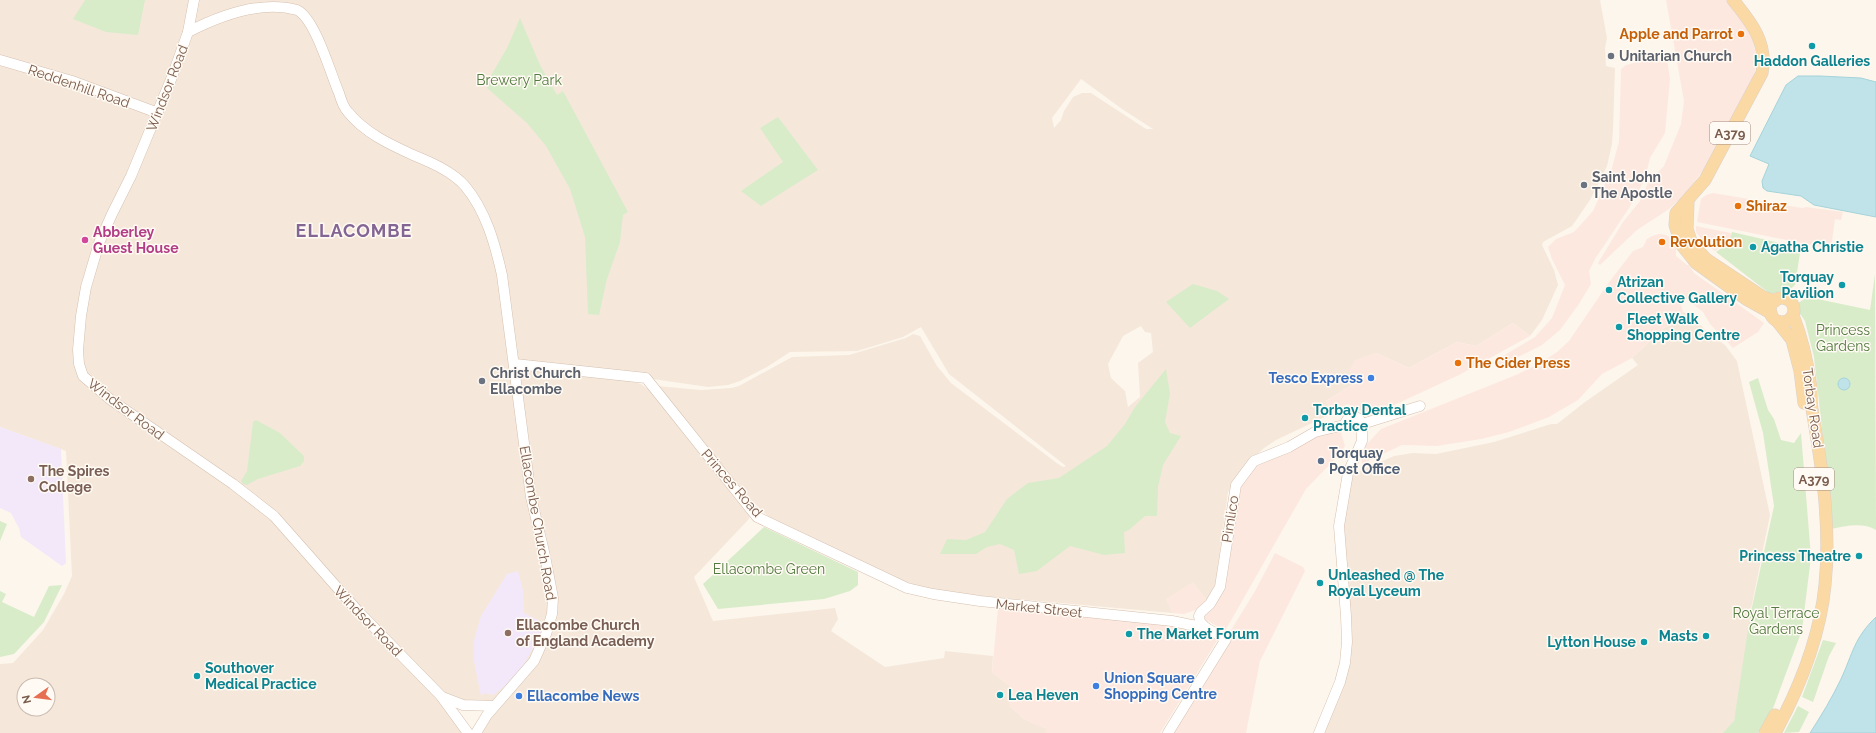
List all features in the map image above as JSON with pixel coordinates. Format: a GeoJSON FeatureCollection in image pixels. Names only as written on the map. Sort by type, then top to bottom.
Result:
{"type":"FeatureCollection","features":[{"type":"Feature","properties":{"kind":"main road","name":"A379"},"geometry":{"type":"LineString","coordinates":[[1733,0],[1755,28],[1760,42],[1764,62],[1762,73],[1705,180],[1688,201],[1687,229],[1691,251],[1705,270],[1774,317]]}},
{"type":"Feature","properties":{"kind":"main road","name":"A379"},"geometry":{"type":"LineString","coordinates":[[1691,251],[1706,259],[1762,297],[1775,301],[1781,299],[1791,302],[1794,308],[1793,315]]}},
{"type":"Feature","properties":{"kind":"main road"},"geometry":{"type":"LineString","coordinates":[[1775,301],[1771,308],[1774,317],[1784,322],[1791,319],[1793,315]]}},
{"type":"Feature","properties":{"kind":"main road","name":"Torbay Road"},"geometry":{"type":"LineString","coordinates":[[1775,733],[1802,678],[1816,636],[1825,584],[1825,510],[1820,455],[1810,401],[1811,385],[1799,330],[1793,315]]}},
{"type":"Feature","properties":{"kind":"main road","name":"Torbay Road"},"geometry":{"type":"LineString","coordinates":[[1765,733],[1782,703],[1795,674],[1806,639],[1816,594],[1819,552],[1817,504],[1800,371],[1792,340],[1774,317]]}},
{"type":"Feature","properties":{"kind":"street","name":"Windsor Road"},"geometry":{"type":"LineString","coordinates":[[194,0],[188,32],[158,113],[99,243],[81,310],[78,350],[79,364],[83,376],[111,400],[232,484],[274,516],[356,610],[441,696],[468,733]]}},
{"type":"Feature","properties":{"kind":"street","name":"Ellacombe Church Road"},"geometry":{"type":"LineString","coordinates":[[188,32],[220,17],[252,6],[285,7],[299,11],[311,25],[346,110],[358,124],[386,142],[442,168],[464,186],[484,216],[495,247],[502,275],[515,364],[531,497],[553,598],[552,614],[546,634],[534,661],[494,706],[483,720],[476,733]]}},
{"type":"Feature","properties":{"kind":"street","name":"Reddenhill Road"},"geometry":{"type":"LineString","coordinates":[[0,60],[72,81],[158,113]]}},
{"type":"Feature","properties":{"kind":"street","name":"Princes Road"},"geometry":{"type":"LineString","coordinates":[[515,364],[646,378],[757,517],[907,588]]}},
{"type":"Feature","properties":{"kind":"street"},"geometry":{"type":"LineString","coordinates":[[1319,733],[1340,682],[1345,662],[1347,642],[1339,526],[1348,473],[1362,441],[1362,425],[1420,406]]}},
{"type":"Feature","properties":{"kind":"street","name":"Pimlico"},"geometry":{"type":"LineString","coordinates":[[1199,616],[1201,612],[1210,604],[1220,587],[1236,485],[1254,461],[1289,447],[1315,432],[1344,425],[1349,417],[1358,418],[1362,425]]}},
{"type":"Feature","properties":{"kind":"street","name":"Market Street"},"geometry":{"type":"LineString","coordinates":[[907,588],[933,594],[980,601],[1172,622],[1206,628],[1226,639],[1168,733]]}},
{"type":"Feature","properties":{"kind":"street","name":"Market Street"},"geometry":{"type":"LineString","coordinates":[[1172,622],[1199,616]]}},
{"type":"Feature","properties":{"kind":"street"},"geometry":{"type":"LineString","coordinates":[[1199,616],[1200,622],[1206,628]]}},
{"type":"Feature","properties":{"kind":"street","name":"Windsor Road"},"geometry":{"type":"LineString","coordinates":[[441,696],[463,705],[494,706]]}},
{"type":"Feature","properties":{"kind":"shaded area"},"geometry":{"type":"Polygon","coordinates":[[[0,0],[1600,0],[1607,38],[1605,48],[1606,66],[1615,68],[1612,144],[1607,166],[1590,200],[1572,226],[1543,242],[1542,245],[1554,270],[1558,285],[1542,320],[1530,336],[1513,323],[1476,346],[1457,342],[1409,368],[1376,353],[1350,369],[1353,384],[1326,401],[1332,411],[1331,414],[1276,440],[1264,448],[1246,465],[1228,492],[1215,588],[1208,601],[1171,609],[1172,613],[961,594],[928,589],[901,580],[774,522],[750,499],[657,386],[701,390],[731,388],[739,386],[792,357],[849,355],[906,338],[913,334],[920,336],[937,366],[951,383],[1058,464],[1063,467],[1066,466],[949,374],[921,327],[903,337],[857,351],[790,352],[767,367],[740,381],[728,385],[708,387],[646,378],[515,364],[519,403],[553,598],[534,661],[494,706],[451,701],[468,733],[0,733],[0,664],[13,663],[43,630],[64,594],[72,576],[66,451],[0,427],[0,0]],[[1081,79],[1052,118],[1054,128],[1061,120],[1064,111],[1073,97],[1082,93],[1091,93],[1146,129],[1153,129],[1122,109],[1081,79]],[[1141,326],[1123,336],[1108,364],[1111,378],[1125,391],[1128,407],[1140,397],[1138,363],[1153,352],[1151,333],[1145,332],[1141,326]]]}},
{"type":"Feature","properties":{"kind":"shaded area"},"geometry":{"type":"Polygon","coordinates":[[[1666,0],[1728,0],[1751,30],[1757,61],[1754,75],[1704,169],[1686,193],[1669,209],[1637,230],[1600,265],[1598,263],[1623,222],[1640,201],[1648,183],[1664,166],[1681,124],[1684,101],[1666,0]]]}},
{"type":"Feature","properties":{"kind":"shaded area"},"geometry":{"type":"Polygon","coordinates":[[[1667,59],[1670,79],[1665,133],[1650,158],[1645,179],[1629,208],[1595,259],[1589,271],[1591,284],[1579,304],[1560,330],[1542,345],[1496,368],[1493,362],[1535,337],[1552,318],[1565,285],[1552,259],[1548,247],[1556,239],[1574,232],[1593,211],[1612,168],[1619,141],[1621,69],[1626,65],[1645,60],[1667,59]]]}},
{"type":"Feature","properties":{"kind":"shaded area"},"geometry":{"type":"Polygon","coordinates":[[[1713,193],[1802,208],[1806,207],[1843,212],[1841,220],[1835,219],[1831,249],[1697,222],[1701,199],[1706,195],[1713,193]]]}},
{"type":"Feature","properties":{"kind":"shaded area"},"geometry":{"type":"Polygon","coordinates":[[[1696,226],[1731,233],[1731,240],[1715,251],[1704,243],[1696,232],[1696,226]]]}},
{"type":"Feature","properties":{"kind":"shaded area"},"geometry":{"type":"Polygon","coordinates":[[[1659,234],[1666,235],[1672,239],[1676,247],[1676,256],[1689,265],[1694,273],[1764,323],[1758,332],[1733,348],[1710,324],[1703,312],[1683,296],[1680,300],[1683,312],[1677,323],[1665,327],[1632,358],[1602,374],[1578,400],[1549,417],[1509,432],[1481,439],[1437,446],[1402,445],[1362,464],[1361,455],[1366,445],[1381,429],[1516,375],[1542,362],[1557,352],[1569,341],[1607,285],[1633,251],[1643,247],[1647,239],[1659,234]]]}},
{"type":"Feature","properties":{"kind":"shaded area"},"geometry":{"type":"Polygon","coordinates":[[[1683,312],[1692,316],[1707,332],[1725,345],[1737,361],[1770,515],[1751,609],[1739,699],[1731,733],[1324,733],[1345,676],[1343,524],[1353,474],[1394,456],[1413,453],[1436,454],[1494,442],[1551,424],[1557,424],[1585,402],[1638,365],[1632,358],[1665,327],[1677,323],[1683,312]]]}},
{"type":"Feature","properties":{"kind":"shaded area"},"geometry":{"type":"Polygon","coordinates":[[[1513,323],[1530,336],[1459,375],[1392,406],[1375,411],[1363,412],[1348,404],[1332,411],[1326,401],[1353,384],[1350,369],[1355,360],[1376,353],[1409,368],[1457,342],[1476,346],[1513,323]]]}},
{"type":"Feature","properties":{"kind":"shaded area"},"geometry":{"type":"Polygon","coordinates":[[[525,370],[630,381],[641,384],[650,391],[750,513],[749,519],[694,577],[713,621],[835,608],[838,619],[831,631],[885,667],[944,658],[945,651],[993,656],[992,672],[1009,685],[1010,706],[1024,719],[1047,729],[1046,733],[481,733],[494,711],[533,670],[546,646],[558,609],[556,592],[535,503],[520,376],[525,370]]]}},
{"type":"Feature","properties":{"kind":"shaded area"},"geometry":{"type":"Polygon","coordinates":[[[1339,426],[1345,446],[1339,455],[1306,489],[1225,631],[1203,618],[1207,609],[1212,605],[1236,485],[1254,461],[1339,426]]]}},
{"type":"Feature","properties":{"kind":"shaded area","name":"The Spires College"},"geometry":{"type":"Polygon","coordinates":[[[0,427],[61,449],[66,563],[62,566],[21,537],[19,528],[11,513],[0,508],[0,427]]]}},
{"type":"Feature","properties":{"kind":"shaded area"},"geometry":{"type":"Polygon","coordinates":[[[1275,553],[1303,567],[1305,571],[1260,661],[1246,733],[1168,733],[1255,591],[1275,553]]]}},
{"type":"Feature","properties":{"kind":"shaded area","name":"Ellacombe Church of England Academy"},"geometry":{"type":"Polygon","coordinates":[[[518,571],[523,591],[524,613],[544,623],[540,636],[523,666],[504,687],[493,695],[485,693],[481,696],[474,661],[474,640],[481,616],[507,574],[518,571]]]}},
{"type":"Feature","properties":{"kind":"shaded area"},"geometry":{"type":"Polygon","coordinates":[[[1193,582],[1208,601],[1198,609],[1184,614],[1172,613],[1166,599],[1193,582]]]}},
{"type":"Feature","properties":{"kind":"shaded area"},"geometry":{"type":"Polygon","coordinates":[[[998,608],[1171,625],[1203,631],[1218,639],[1160,733],[1046,733],[1046,729],[1024,719],[1010,706],[1009,685],[992,672],[998,608]]]}},
{"type":"Feature","properties":{"kind":"green space"},"geometry":{"type":"Polygon","coordinates":[[[85,0],[145,0],[138,35],[106,32],[73,19],[85,0]]]}},
{"type":"Feature","properties":{"kind":"green space","name":"Brewery Park"},"geometry":{"type":"Polygon","coordinates":[[[520,18],[540,65],[557,95],[563,91],[628,212],[623,215],[620,242],[607,279],[599,315],[588,314],[585,237],[570,189],[546,146],[527,123],[487,88],[489,79],[507,48],[520,18]]]}},
{"type":"Feature","properties":{"kind":"green space"},"geometry":{"type":"Polygon","coordinates":[[[778,117],[818,170],[761,206],[741,191],[783,162],[760,128],[778,117]]]}},
{"type":"Feature","properties":{"kind":"green space"},"geometry":{"type":"Polygon","coordinates":[[[1732,232],[1798,247],[1800,253],[1795,285],[1787,292],[1780,294],[1769,293],[1716,252],[1729,243],[1732,232]]]}},
{"type":"Feature","properties":{"kind":"green space","name":"Princess Gardens"},"geometry":{"type":"Polygon","coordinates":[[[1875,274],[1876,530],[1860,525],[1831,529],[1814,357],[1805,321],[1801,315],[1794,312],[1793,306],[1808,297],[1870,310],[1875,274]]]}},
{"type":"Feature","properties":{"kind":"green space"},"geometry":{"type":"Polygon","coordinates":[[[1193,284],[1217,291],[1229,299],[1190,328],[1166,302],[1193,284]]]}},
{"type":"Feature","properties":{"kind":"green space"},"geometry":{"type":"Polygon","coordinates":[[[1166,369],[1170,394],[1165,422],[1170,433],[1181,436],[1163,465],[1158,487],[1157,516],[1145,516],[1129,530],[1124,532],[1125,553],[1104,555],[1070,546],[1037,571],[1019,574],[1014,550],[1000,544],[987,547],[976,554],[940,554],[947,539],[966,540],[985,532],[1007,499],[1028,483],[1059,478],[1107,446],[1125,424],[1135,407],[1166,369]]]}},
{"type":"Feature","properties":{"kind":"green space","name":"Royal Terrace Gardens"},"geometry":{"type":"Polygon","coordinates":[[[1758,378],[1768,410],[1774,419],[1781,440],[1794,443],[1801,433],[1811,557],[1802,630],[1772,711],[1758,733],[1723,733],[1734,721],[1750,616],[1774,506],[1763,433],[1749,382],[1758,378]]]}},
{"type":"Feature","properties":{"kind":"green space"},"geometry":{"type":"Polygon","coordinates":[[[256,420],[280,433],[304,456],[304,461],[300,466],[258,479],[247,485],[243,484],[241,481],[247,471],[253,422],[256,420]]]}},
{"type":"Feature","properties":{"kind":"green space"},"geometry":{"type":"Polygon","coordinates":[[[0,521],[7,524],[0,541],[0,521]]]}},
{"type":"Feature","properties":{"kind":"green space","name":"Ellacombe Green"},"geometry":{"type":"Polygon","coordinates":[[[764,527],[858,572],[858,585],[850,591],[824,599],[718,609],[703,584],[764,527]]]}},
{"type":"Feature","properties":{"kind":"green space"},"geometry":{"type":"Polygon","coordinates":[[[62,585],[44,622],[14,654],[0,657],[0,591],[6,594],[2,602],[34,617],[49,586],[62,585]]]}},
{"type":"Feature","properties":{"kind":"green space"},"geometry":{"type":"Polygon","coordinates":[[[1823,640],[1836,643],[1829,656],[1813,702],[1802,697],[1823,640]]]}},
{"type":"Feature","properties":{"kind":"green space"},"geometry":{"type":"Polygon","coordinates":[[[1798,706],[1809,712],[1799,732],[1784,733],[1798,706]]]}},
{"type":"Feature","properties":{"kind":"water"},"geometry":{"type":"Polygon","coordinates":[[[1798,76],[1861,78],[1876,82],[1876,217],[1814,205],[1801,196],[1767,191],[1763,188],[1762,181],[1769,164],[1750,156],[1786,85],[1798,76]]]}},
{"type":"Feature","properties":{"kind":"water"},"geometry":{"type":"Polygon","coordinates":[[[1844,378],[1848,380],[1850,384],[1848,388],[1844,390],[1840,388],[1838,384],[1840,380],[1844,378]]]}},
{"type":"Feature","properties":{"kind":"water"},"geometry":{"type":"Polygon","coordinates":[[[1876,617],[1876,733],[1810,733],[1838,686],[1858,639],[1876,617]]]}},
{"type":"Feature","properties":{"kind":"place","name":"Apple and Parrot"},"geometry":{"type":"Point","coordinates":[1741,34]}},
{"type":"Feature","properties":{"kind":"place","name":"Haddon Galleries"},"geometry":{"type":"Point","coordinates":[1812,46]}},
{"type":"Feature","properties":{"kind":"place","name":"Unitarian Church"},"geometry":{"type":"Point","coordinates":[1611,56]}},
{"type":"Feature","properties":{"kind":"place","name":"Saint John The Apostle"},"geometry":{"type":"Point","coordinates":[1584,185]}},
{"type":"Feature","properties":{"kind":"place","name":"Shiraz"},"geometry":{"type":"Point","coordinates":[1738,206]}},
{"type":"Feature","properties":{"kind":"place","name":"Abberley Guest House"},"geometry":{"type":"Point","coordinates":[85,240]}},
{"type":"Feature","properties":{"kind":"place","name":"Revolution"},"geometry":{"type":"Point","coordinates":[1662,242]}},
{"type":"Feature","properties":{"kind":"place","name":"Agatha Christie"},"geometry":{"type":"Point","coordinates":[1753,247]}},
{"type":"Feature","properties":{"kind":"place","name":"Torquay Pavilion"},"geometry":{"type":"Point","coordinates":[1842,285]}},
{"type":"Feature","properties":{"kind":"place","name":"Atrizan Collective Gallery"},"geometry":{"type":"Point","coordinates":[1609,290]}},
{"type":"Feature","properties":{"kind":"place","name":"Fleet Walk Shopping Centre"},"geometry":{"type":"Point","coordinates":[1619,327]}},
{"type":"Feature","properties":{"kind":"place","name":"The Cider Press"},"geometry":{"type":"Point","coordinates":[1458,363]}},
{"type":"Feature","properties":{"kind":"place","name":"Tesco Express"},"geometry":{"type":"Point","coordinates":[1371,378]}},
{"type":"Feature","properties":{"kind":"place","name":"Christ Church Ellacombe"},"geometry":{"type":"Point","coordinates":[482,381]}},
{"type":"Feature","properties":{"kind":"place","name":"Torbay Dental Practice"},"geometry":{"type":"Point","coordinates":[1305,418]}},
{"type":"Feature","properties":{"kind":"place","name":"Torquay Post Office"},"geometry":{"type":"Point","coordinates":[1321,461]}},
{"type":"Feature","properties":{"kind":"place","name":"The Spires College"},"geometry":{"type":"Point","coordinates":[31,479]}},
{"type":"Feature","properties":{"kind":"place","name":"Princess Theatre"},"geometry":{"type":"Point","coordinates":[1859,556]}},
{"type":"Feature","properties":{"kind":"place","name":"Unleashed @ The Royal Lyceum"},"geometry":{"type":"Point","coordinates":[1320,583]}},
{"type":"Feature","properties":{"kind":"place","name":"Ellacombe Church of England Academy"},"geometry":{"type":"Point","coordinates":[508,633]}},
{"type":"Feature","properties":{"kind":"place","name":"The Market Forum"},"geometry":{"type":"Point","coordinates":[1129,634]}},
{"type":"Feature","properties":{"kind":"place","name":"Masts"},"geometry":{"type":"Point","coordinates":[1706,636]}},
{"type":"Feature","properties":{"kind":"place","name":"Lytton House"},"geometry":{"type":"Point","coordinates":[1644,642]}},
{"type":"Feature","properties":{"kind":"place","name":"Southover Medical Practice"},"geometry":{"type":"Point","coordinates":[197,676]}},
{"type":"Feature","properties":{"kind":"place","name":"Union Square Shopping Centre"},"geometry":{"type":"Point","coordinates":[1096,686]}},
{"type":"Feature","properties":{"kind":"place","name":"Lea Heven"},"geometry":{"type":"Point","coordinates":[1000,695]}},
{"type":"Feature","properties":{"kind":"place","name":"Ellacombe News"},"geometry":{"type":"Point","coordinates":[519,696]}},
{"type":"Feature","properties":{"kind":"district","name":"ELLACOMBE"},"geometry":{"type":"Point","coordinates":[354,230]}}]}
